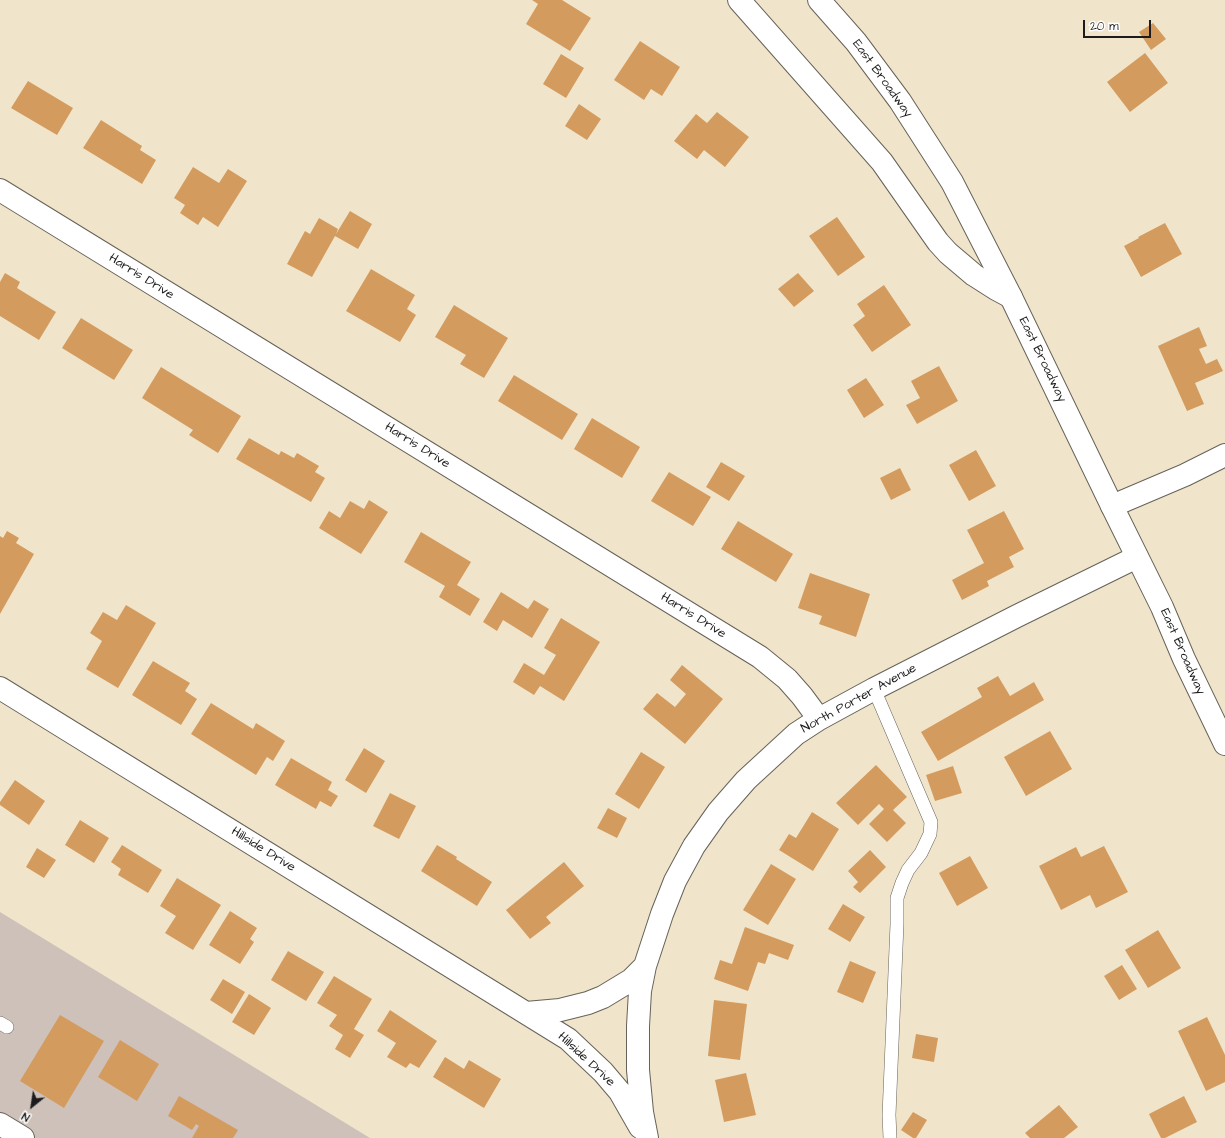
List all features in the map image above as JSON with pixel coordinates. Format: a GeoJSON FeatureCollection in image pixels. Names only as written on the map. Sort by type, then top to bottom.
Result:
{"type":"FeatureCollection","features":[{"type":"Feature","properties":{"kind":"street"},"geometry":{"type":"LineString","coordinates":[[739,0],[882,162],[938,242],[948,253],[974,275],[996,289],[1011,296]]}},
{"type":"Feature","properties":{"kind":"street","name":"East Broadway"},"geometry":{"type":"LineString","coordinates":[[819,0],[856,42],[902,104],[952,182],[1011,296],[1162,607],[1184,659],[1225,744]]}},
{"type":"Feature","properties":{"kind":"street","name":"Harris Drive"},"geometry":{"type":"LineString","coordinates":[[0,190],[760,657],[788,679],[819,719]]}},
{"type":"Feature","properties":{"kind":"street"},"geometry":{"type":"LineString","coordinates":[[1112,506],[1225,456]]}},
{"type":"Feature","properties":{"kind":"street","name":"North Porter Avenue"},"geometry":{"type":"LineString","coordinates":[[647,1138],[642,1112],[638,1070],[638,1019],[640,991],[645,966],[662,914],[675,881],[694,846],[718,812],[746,780],[796,734],[819,719],[874,689],[1017,616],[1137,557]]}},
{"type":"Feature","properties":{"kind":"street","name":"Hillside Drive"},"geometry":{"type":"LineString","coordinates":[[0,688],[568,1039],[603,1072],[620,1092],[647,1138]]}},
{"type":"Feature","properties":{"kind":"street"},"geometry":{"type":"LineString","coordinates":[[526,1012],[560,1010],[588,1004],[631,980],[645,966]]}},
{"type":"Feature","properties":{"kind":"street"},"geometry":{"type":"LineString","coordinates":[[0,1124],[23,1138]]}},
{"type":"Feature","properties":{"kind":"lane"},"geometry":{"type":"LineString","coordinates":[[874,689],[931,822],[930,834],[921,853],[908,870],[897,898],[898,924],[889,1115],[890,1138]]}},
{"type":"Feature","properties":{"kind":"shaded area"},"geometry":{"type":"Polygon","coordinates":[[[0,912],[370,1138],[0,1138],[0,912]]]}},
{"type":"Feature","properties":{"kind":"building"},"geometry":{"type":"Polygon","coordinates":[[[532,0],[562,0],[591,18],[570,51],[526,24],[538,4],[532,0]]]}},
{"type":"Feature","properties":{"kind":"building"},"geometry":{"type":"Polygon","coordinates":[[[1153,23],[1166,39],[1151,50],[1139,32],[1153,23]]]}},
{"type":"Feature","properties":{"kind":"building"},"geometry":{"type":"Polygon","coordinates":[[[640,41],[680,67],[662,96],[651,89],[644,100],[614,80],[640,41]]]}},
{"type":"Feature","properties":{"kind":"building"},"geometry":{"type":"Polygon","coordinates":[[[1145,53],[1168,83],[1130,112],[1107,82],[1145,53]]]}},
{"type":"Feature","properties":{"kind":"building"},"geometry":{"type":"Polygon","coordinates":[[[561,54],[584,68],[566,98],[543,84],[561,54]]]}},
{"type":"Feature","properties":{"kind":"building"},"geometry":{"type":"Polygon","coordinates":[[[28,81],[73,108],[57,135],[11,108],[28,81]]]}},
{"type":"Feature","properties":{"kind":"building"},"geometry":{"type":"Polygon","coordinates":[[[579,104],[601,119],[587,140],[565,126],[579,104]]]}},
{"type":"Feature","properties":{"kind":"building"},"geometry":{"type":"Polygon","coordinates":[[[717,112],[749,137],[725,167],[704,150],[697,159],[674,141],[696,114],[707,123],[717,112]]]}},
{"type":"Feature","properties":{"kind":"building"},"geometry":{"type":"Polygon","coordinates":[[[101,120],[142,146],[140,150],[156,160],[142,184],[83,148],[101,120]]]}},
{"type":"Feature","properties":{"kind":"building"},"geometry":{"type":"Polygon","coordinates":[[[193,167],[219,183],[228,169],[247,181],[218,227],[203,217],[198,225],[180,213],[185,205],[174,198],[193,167]]]}},
{"type":"Feature","properties":{"kind":"building"},"geometry":{"type":"Polygon","coordinates":[[[350,211],[372,224],[358,249],[335,236],[312,277],[287,264],[305,231],[310,234],[319,218],[338,229],[336,234],[350,211]]]}},
{"type":"Feature","properties":{"kind":"building"},"geometry":{"type":"Polygon","coordinates":[[[837,217],[865,257],[838,276],[809,236],[837,217]]]}},
{"type":"Feature","properties":{"kind":"building"},"geometry":{"type":"Polygon","coordinates":[[[1165,223],[1182,254],[1141,277],[1124,246],[1165,223]]]}},
{"type":"Feature","properties":{"kind":"building"},"geometry":{"type":"Polygon","coordinates":[[[371,269],[415,295],[407,309],[416,315],[400,342],[346,311],[371,269]]]}},
{"type":"Feature","properties":{"kind":"building"},"geometry":{"type":"Polygon","coordinates":[[[5,273],[20,282],[17,288],[56,312],[39,340],[0,316],[0,282],[5,273]]]}},
{"type":"Feature","properties":{"kind":"building"},"geometry":{"type":"Polygon","coordinates":[[[798,273],[814,291],[794,307],[778,289],[798,273]]]}},
{"type":"Feature","properties":{"kind":"building"},"geometry":{"type":"Polygon","coordinates":[[[884,285],[911,325],[872,352],[853,325],[865,316],[857,304],[884,285]]]}},
{"type":"Feature","properties":{"kind":"building"},"geometry":{"type":"Polygon","coordinates":[[[454,305],[508,338],[484,378],[460,364],[466,355],[435,337],[454,305]]]}},
{"type":"Feature","properties":{"kind":"building"},"geometry":{"type":"Polygon","coordinates":[[[81,318],[133,350],[114,380],[62,348],[81,318]]]}},
{"type":"Feature","properties":{"kind":"building"},"geometry":{"type":"Polygon","coordinates":[[[1199,327],[1207,346],[1199,349],[1206,364],[1217,359],[1223,371],[1195,383],[1204,404],[1187,411],[1158,346],[1199,327]]]}},
{"type":"Feature","properties":{"kind":"building"},"geometry":{"type":"Polygon","coordinates":[[[939,366],[958,401],[917,424],[906,405],[920,398],[911,381],[939,366]]]}},
{"type":"Feature","properties":{"kind":"building"},"geometry":{"type":"Polygon","coordinates":[[[161,367],[241,416],[218,453],[189,435],[193,430],[142,398],[161,367]]]}},
{"type":"Feature","properties":{"kind":"building"},"geometry":{"type":"Polygon","coordinates":[[[514,375],[578,414],[562,440],[498,401],[514,375]]]}},
{"type":"Feature","properties":{"kind":"building"},"geometry":{"type":"Polygon","coordinates":[[[866,378],[884,405],[864,418],[847,390],[866,378]]]}},
{"type":"Feature","properties":{"kind":"building"},"geometry":{"type":"Polygon","coordinates":[[[592,418],[640,447],[622,478],[574,449],[592,418]]]}},
{"type":"Feature","properties":{"kind":"building"},"geometry":{"type":"Polygon","coordinates":[[[249,438],[279,455],[281,451],[294,458],[297,453],[319,466],[315,472],[325,478],[311,502],[236,459],[249,438]]]}},
{"type":"Feature","properties":{"kind":"building"},"geometry":{"type":"Polygon","coordinates":[[[976,450],[996,486],[969,501],[949,465],[976,450]]]}},
{"type":"Feature","properties":{"kind":"building"},"geometry":{"type":"Polygon","coordinates":[[[721,462],[745,476],[729,501],[706,487],[721,462]]]}},
{"type":"Feature","properties":{"kind":"building"},"geometry":{"type":"Polygon","coordinates":[[[900,468],[911,490],[891,500],[880,478],[900,468]]]}},
{"type":"Feature","properties":{"kind":"building"},"geometry":{"type":"Polygon","coordinates":[[[669,472],[711,497],[693,526],[651,501],[669,472]]]}},
{"type":"Feature","properties":{"kind":"building"},"geometry":{"type":"Polygon","coordinates":[[[369,500],[388,512],[361,554],[319,528],[329,511],[340,518],[350,501],[364,509],[369,500]]]}},
{"type":"Feature","properties":{"kind":"building"},"geometry":{"type":"Polygon","coordinates":[[[1004,511],[1024,549],[1009,557],[1014,567],[987,581],[989,586],[962,600],[952,580],[984,563],[967,530],[1004,511]]]}},
{"type":"Feature","properties":{"kind":"building"},"geometry":{"type":"Polygon","coordinates":[[[738,521],[793,554],[776,582],[721,549],[738,521]]]}},
{"type":"Feature","properties":{"kind":"building"},"geometry":{"type":"Polygon","coordinates":[[[7,531],[19,538],[16,543],[34,554],[0,614],[0,536],[3,538],[7,531]]]}},
{"type":"Feature","properties":{"kind":"building"},"geometry":{"type":"Polygon","coordinates":[[[421,532],[471,562],[457,585],[480,599],[470,616],[439,597],[445,586],[404,562],[421,532]]]}},
{"type":"Feature","properties":{"kind":"building"},"geometry":{"type":"Polygon","coordinates":[[[810,573],[870,594],[856,637],[819,624],[822,616],[798,608],[810,573]]]}},
{"type":"Feature","properties":{"kind":"building"},"geometry":{"type":"Polygon","coordinates":[[[501,592],[528,609],[534,600],[549,609],[532,638],[503,620],[497,631],[483,622],[501,592]]]}},
{"type":"Feature","properties":{"kind":"building"},"geometry":{"type":"Polygon","coordinates":[[[126,605],[156,623],[118,688],[86,669],[102,641],[90,633],[103,612],[117,620],[126,605]]]}},
{"type":"Feature","properties":{"kind":"building"},"geometry":{"type":"Polygon","coordinates":[[[561,618],[600,642],[564,701],[540,686],[534,695],[513,682],[524,663],[544,675],[556,655],[544,648],[561,618]]]}},
{"type":"Feature","properties":{"kind":"building"},"geometry":{"type":"Polygon","coordinates":[[[153,661],[190,683],[185,691],[197,699],[181,725],[132,695],[153,661]]]}},
{"type":"Feature","properties":{"kind":"building"},"geometry":{"type":"Polygon","coordinates":[[[682,665],[723,699],[685,744],[643,709],[657,693],[675,707],[686,694],[670,680],[682,665]]]}},
{"type":"Feature","properties":{"kind":"building"},"geometry":{"type":"Polygon","coordinates":[[[998,676],[1010,696],[1034,682],[1044,700],[938,761],[921,732],[982,697],[977,688],[998,676]]]}},
{"type":"Feature","properties":{"kind":"building"},"geometry":{"type":"Polygon","coordinates":[[[211,703],[253,729],[256,723],[285,741],[273,761],[267,757],[256,775],[191,734],[211,703]]]}},
{"type":"Feature","properties":{"kind":"building"},"geometry":{"type":"Polygon","coordinates":[[[1050,731],[1072,769],[1026,796],[1004,757],[1050,731]]]}},
{"type":"Feature","properties":{"kind":"building"},"geometry":{"type":"Polygon","coordinates":[[[364,748],[385,761],[366,793],[345,780],[364,748]]]}},
{"type":"Feature","properties":{"kind":"building"},"geometry":{"type":"Polygon","coordinates":[[[641,752],[665,767],[639,809],[615,794],[641,752]]]}},
{"type":"Feature","properties":{"kind":"building"},"geometry":{"type":"Polygon","coordinates":[[[291,758],[332,782],[328,790],[338,796],[331,807],[320,801],[316,809],[275,785],[291,758]]]}},
{"type":"Feature","properties":{"kind":"building"},"geometry":{"type":"Polygon","coordinates":[[[876,765],[907,797],[893,810],[906,823],[887,842],[869,824],[884,809],[879,804],[858,825],[836,803],[876,765]]]}},
{"type":"Feature","properties":{"kind":"building"},"geometry":{"type":"Polygon","coordinates":[[[953,766],[962,793],[935,801],[926,775],[953,766]]]}},
{"type":"Feature","properties":{"kind":"building"},"geometry":{"type":"Polygon","coordinates":[[[15,780],[45,801],[29,825],[0,805],[0,802],[15,780]]]}},
{"type":"Feature","properties":{"kind":"building"},"geometry":{"type":"Polygon","coordinates":[[[390,793],[416,806],[399,839],[373,826],[390,793]]]}},
{"type":"Feature","properties":{"kind":"building"},"geometry":{"type":"Polygon","coordinates":[[[608,808],[627,818],[617,838],[597,828],[608,808]]]}},
{"type":"Feature","properties":{"kind":"building"},"geometry":{"type":"Polygon","coordinates":[[[812,812],[839,829],[813,871],[779,850],[789,834],[796,838],[812,812]]]}},
{"type":"Feature","properties":{"kind":"building"},"geometry":{"type":"Polygon","coordinates":[[[80,820],[109,838],[94,863],[65,845],[80,820]]]}},
{"type":"Feature","properties":{"kind":"building"},"geometry":{"type":"Polygon","coordinates":[[[122,845],[162,870],[148,893],[118,875],[121,869],[111,862],[122,845]]]}},
{"type":"Feature","properties":{"kind":"building"},"geometry":{"type":"Polygon","coordinates":[[[437,845],[457,857],[456,859],[492,882],[477,906],[421,871],[437,845]]]}},
{"type":"Feature","properties":{"kind":"building"},"geometry":{"type":"Polygon","coordinates":[[[1104,846],[1128,892],[1096,908],[1090,895],[1061,910],[1039,866],[1076,847],[1081,857],[1104,846]]]}},
{"type":"Feature","properties":{"kind":"building"},"geometry":{"type":"Polygon","coordinates":[[[37,848],[56,860],[44,878],[26,867],[37,848]]]}},
{"type":"Feature","properties":{"kind":"building"},"geometry":{"type":"Polygon","coordinates":[[[870,850],[886,867],[860,893],[853,887],[858,882],[848,871],[870,850]]]}},
{"type":"Feature","properties":{"kind":"building"},"geometry":{"type":"Polygon","coordinates":[[[970,856],[988,888],[957,906],[939,873],[970,856]]]}},
{"type":"Feature","properties":{"kind":"building"},"geometry":{"type":"Polygon","coordinates":[[[564,862],[584,886],[546,917],[551,923],[530,939],[506,910],[564,862]]]}},
{"type":"Feature","properties":{"kind":"building"},"geometry":{"type":"Polygon","coordinates":[[[771,864],[796,879],[768,925],[743,910],[771,864]]]}},
{"type":"Feature","properties":{"kind":"building"},"geometry":{"type":"Polygon","coordinates":[[[177,878],[221,905],[193,950],[165,933],[176,916],[160,906],[177,878]]]}},
{"type":"Feature","properties":{"kind":"building"},"geometry":{"type":"Polygon","coordinates":[[[843,904],[865,917],[850,942],[828,929],[843,904]]]}},
{"type":"Feature","properties":{"kind":"building"},"geometry":{"type":"Polygon","coordinates":[[[230,911],[257,928],[250,939],[254,942],[240,964],[209,945],[230,911]]]}},
{"type":"Feature","properties":{"kind":"building"},"geometry":{"type":"Polygon","coordinates":[[[745,927],[794,945],[788,960],[769,953],[765,964],[758,962],[748,991],[714,979],[720,960],[732,964],[745,927]]]}},
{"type":"Feature","properties":{"kind":"building"},"geometry":{"type":"Polygon","coordinates":[[[1158,930],[1181,968],[1148,988],[1125,950],[1158,930]]]}},
{"type":"Feature","properties":{"kind":"building"},"geometry":{"type":"Polygon","coordinates":[[[288,951],[324,972],[306,1001],[271,980],[288,951]]]}},
{"type":"Feature","properties":{"kind":"building"},"geometry":{"type":"Polygon","coordinates":[[[850,961],[876,972],[863,1003],[837,992],[850,961]]]}},
{"type":"Feature","properties":{"kind":"building"},"geometry":{"type":"Polygon","coordinates":[[[1122,965],[1137,989],[1119,1000],[1104,976],[1122,965]]]}},
{"type":"Feature","properties":{"kind":"building"},"geometry":{"type":"Polygon","coordinates":[[[334,976],[372,999],[354,1029],[364,1035],[350,1058],[335,1049],[343,1035],[329,1026],[337,1015],[317,1003],[334,976]]]}},
{"type":"Feature","properties":{"kind":"building"},"geometry":{"type":"Polygon","coordinates":[[[223,979],[245,992],[232,1014],[210,1000],[223,979]]]}},
{"type":"Feature","properties":{"kind":"building"},"geometry":{"type":"Polygon","coordinates":[[[249,994],[271,1008],[254,1035],[232,1022],[249,994]]]}},
{"type":"Feature","properties":{"kind":"building"},"geometry":{"type":"Polygon","coordinates":[[[714,1000],[747,1004],[740,1060],[708,1056],[714,1000]]]}},
{"type":"Feature","properties":{"kind":"building"},"geometry":{"type":"Polygon","coordinates":[[[390,1010],[437,1041],[419,1068],[410,1063],[406,1068],[387,1057],[396,1043],[377,1031],[390,1010]]]}},
{"type":"Feature","properties":{"kind":"building"},"geometry":{"type":"Polygon","coordinates":[[[60,1015],[104,1041],[64,1108],[20,1081],[60,1015]]]}},
{"type":"Feature","properties":{"kind":"building"},"geometry":{"type":"Polygon","coordinates":[[[1207,1017],[1225,1055],[1225,1082],[1206,1091],[1178,1031],[1207,1017]]]}},
{"type":"Feature","properties":{"kind":"building"},"geometry":{"type":"Polygon","coordinates":[[[916,1034],[938,1038],[934,1062],[912,1058],[916,1034]]]}},
{"type":"Feature","properties":{"kind":"building"},"geometry":{"type":"Polygon","coordinates":[[[120,1040],[159,1064],[137,1101],[98,1077],[120,1040]]]}},
{"type":"Feature","properties":{"kind":"building"},"geometry":{"type":"Polygon","coordinates":[[[445,1057],[464,1069],[469,1060],[501,1079],[484,1108],[433,1077],[445,1057]]]}},
{"type":"Feature","properties":{"kind":"building"},"geometry":{"type":"Polygon","coordinates":[[[746,1073],[756,1115],[724,1122],[715,1080],[746,1073]]]}},
{"type":"Feature","properties":{"kind":"building"},"geometry":{"type":"Polygon","coordinates":[[[179,1096],[238,1130],[233,1138],[192,1138],[199,1126],[196,1124],[192,1130],[168,1116],[179,1096]]]}},
{"type":"Feature","properties":{"kind":"building"},"geometry":{"type":"Polygon","coordinates":[[[1184,1096],[1197,1122],[1165,1138],[1161,1138],[1149,1114],[1184,1096]]]}},
{"type":"Feature","properties":{"kind":"building"},"geometry":{"type":"Polygon","coordinates":[[[1059,1105],[1078,1127],[1064,1138],[1030,1138],[1025,1133],[1059,1105]]]}},
{"type":"Feature","properties":{"kind":"building"},"geometry":{"type":"Polygon","coordinates":[[[913,1112],[927,1120],[916,1138],[913,1138],[901,1130],[913,1112]]]}}]}
